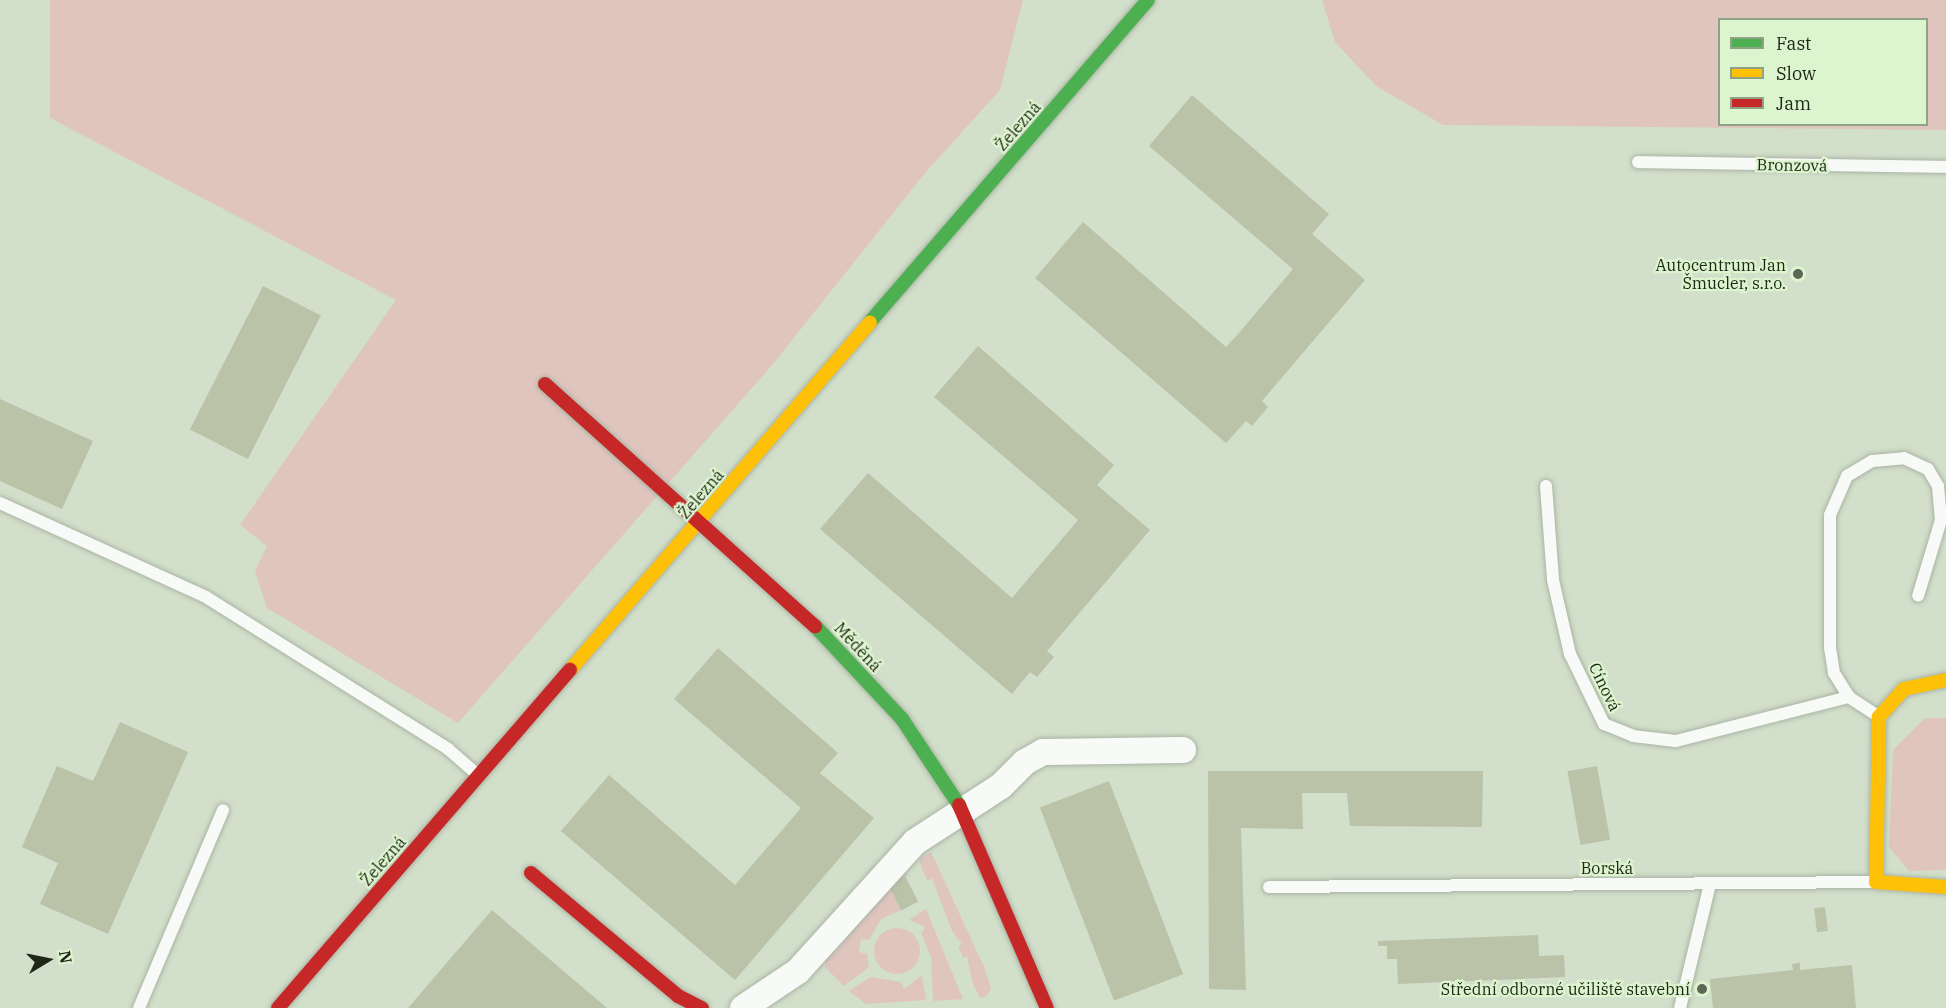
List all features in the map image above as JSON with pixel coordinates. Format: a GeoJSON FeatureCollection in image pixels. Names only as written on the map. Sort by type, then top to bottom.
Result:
{"type":"FeatureCollection","features":[{"type":"Feature","properties":{"kind":"street","name":"Železná"},"geometry":{"type":"LineString","coordinates":[[278,1008],[1148,0]]}},
{"type":"Feature","properties":{"kind":"street","name":"Měděná"},"geometry":{"type":"LineString","coordinates":[[545,384],[700,520],[848,658],[908,728],[963,811],[1047,1008]]}},
{"type":"Feature","properties":{"kind":"street"},"geometry":{"type":"LineString","coordinates":[[1876,882],[1879,717],[1904,689],[1946,680]]}},
{"type":"Feature","properties":{"kind":"street"},"geometry":{"type":"LineString","coordinates":[[743,1008],[798,971],[892,865],[1042,752],[1184,750]]}},
{"type":"Feature","properties":{"kind":"street"},"geometry":{"type":"LineString","coordinates":[[531,873],[678,996],[702,1008]]}},
{"type":"Feature","properties":{"kind":"street","name":"Borská"},"geometry":{"type":"LineString","coordinates":[[1876,882],[1946,887]]}},
{"type":"Feature","properties":{"kind":"lane","name":"Bronzová"},"geometry":{"type":"LineString","coordinates":[[1638,162],[1946,167]]}},
{"type":"Feature","properties":{"kind":"lane"},"geometry":{"type":"LineString","coordinates":[[1879,717],[1849,697],[1834,673],[1830,648],[1830,515],[1847,476],[1872,461],[1904,458],[1928,469],[1938,486],[1941,520],[1918,596]]}},
{"type":"Feature","properties":{"kind":"lane","name":"Cínová"},"geometry":{"type":"LineString","coordinates":[[1546,486],[1553,580],[1570,654],[1604,724],[1633,736],[1676,741],[1849,697]]}},
{"type":"Feature","properties":{"kind":"lane"},"geometry":{"type":"LineString","coordinates":[[0,503],[206,597],[448,748],[479,776]]}},
{"type":"Feature","properties":{"kind":"lane"},"geometry":{"type":"LineString","coordinates":[[139,1008],[224,810]]}},
{"type":"Feature","properties":{"kind":"lane","name":"Borská"},"geometry":{"type":"LineString","coordinates":[[1269,887],[1876,882]]}},
{"type":"Feature","properties":{"kind":"lane"},"geometry":{"type":"LineString","coordinates":[[1680,1008],[1710,884]]}},
{"type":"Feature","properties":{"kind":"shaded area"},"geometry":{"type":"Polygon","coordinates":[[[50,0],[1023,0],[1000,90],[925,173],[773,364],[458,723],[267,608],[255,571],[267,546],[240,525],[396,300],[50,118],[50,0]]]}},
{"type":"Feature","properties":{"kind":"shaded area"},"geometry":{"type":"Polygon","coordinates":[[[1322,0],[1946,0],[1946,130],[1443,125],[1376,86],[1335,42],[1322,0]]]}},
{"type":"Feature","properties":{"kind":"shaded area"},"geometry":{"type":"Polygon","coordinates":[[[1925,718],[1946,718],[1946,870],[1909,871],[1889,847],[1893,750],[1925,718]]]}},
{"type":"Feature","properties":{"kind":"shaded area"},"geometry":{"type":"Polygon","coordinates":[[[931,852],[985,969],[991,988],[987,996],[980,998],[973,984],[967,956],[963,958],[958,946],[962,944],[952,931],[932,878],[928,881],[922,869],[919,859],[931,852]]]}},
{"type":"Feature","properties":{"kind":"shaded area"},"geometry":{"type":"Polygon","coordinates":[[[905,867],[908,875],[888,885],[901,910],[881,919],[869,940],[861,939],[859,952],[867,954],[869,967],[844,986],[825,967],[825,950],[836,951],[855,928],[850,918],[862,921],[880,898],[876,889],[905,867]]]}},
{"type":"Feature","properties":{"kind":"shaded area"},"geometry":{"type":"Polygon","coordinates":[[[926,909],[963,999],[933,1001],[931,957],[921,933],[926,927],[909,920],[926,909]]]}},
{"type":"Feature","properties":{"kind":"shaded area"},"geometry":{"type":"Polygon","coordinates":[[[897,928],[913,935],[920,951],[913,967],[897,974],[881,967],[874,951],[881,935],[897,928]]]}},
{"type":"Feature","properties":{"kind":"shaded area"},"geometry":{"type":"Polygon","coordinates":[[[922,975],[926,1000],[866,1004],[849,991],[871,977],[901,982],[904,989],[922,975]]]}},
{"type":"Feature","properties":{"kind":"building"},"geometry":{"type":"Polygon","coordinates":[[[1192,95],[1329,214],[1312,234],[1365,280],[1262,401],[1268,407],[1252,426],[1246,421],[1226,443],[1035,278],[1083,222],[1226,347],[1239,333],[1293,269],[1149,146],[1192,95]]]}},
{"type":"Feature","properties":{"kind":"building"},"geometry":{"type":"Polygon","coordinates":[[[263,286],[321,316],[248,459],[190,429],[263,286]]]}},
{"type":"Feature","properties":{"kind":"building"},"geometry":{"type":"Polygon","coordinates":[[[978,346],[1114,465],[1097,485],[1150,530],[1047,651],[1054,657],[1037,677],[1030,672],[1012,694],[820,529],[868,473],[1012,598],[1078,520],[934,397],[978,346]]]}},
{"type":"Feature","properties":{"kind":"building"},"geometry":{"type":"Polygon","coordinates":[[[0,399],[93,441],[62,509],[0,481],[0,399]]]}},
{"type":"Feature","properties":{"kind":"building"},"geometry":{"type":"Polygon","coordinates":[[[718,648],[838,753],[820,773],[874,818],[735,980],[561,831],[609,775],[735,885],[801,808],[674,699],[718,648]]]}},
{"type":"Feature","properties":{"kind":"building"},"geometry":{"type":"Polygon","coordinates":[[[120,722],[188,752],[108,934],[40,904],[58,863],[22,847],[57,766],[93,781],[120,722]]]}},
{"type":"Feature","properties":{"kind":"building"},"geometry":{"type":"Polygon","coordinates":[[[1597,766],[1610,840],[1580,845],[1567,771],[1597,766]]]}},
{"type":"Feature","properties":{"kind":"building"},"geometry":{"type":"Polygon","coordinates":[[[1208,771],[1483,771],[1482,827],[1350,826],[1347,793],[1302,793],[1303,829],[1241,828],[1246,990],[1209,989],[1208,771]]]}},
{"type":"Feature","properties":{"kind":"building"},"geometry":{"type":"Polygon","coordinates":[[[1109,781],[1183,974],[1114,1001],[1040,808],[1109,781]]]}},
{"type":"Feature","properties":{"kind":"building"},"geometry":{"type":"Polygon","coordinates":[[[905,876],[918,902],[901,910],[888,885],[905,876]]]}},
{"type":"Feature","properties":{"kind":"building"},"geometry":{"type":"Polygon","coordinates":[[[1825,907],[1828,931],[1817,932],[1814,908],[1825,907]]]}},
{"type":"Feature","properties":{"kind":"building"},"geometry":{"type":"Polygon","coordinates":[[[492,910],[547,957],[607,1008],[408,1008],[492,910]]]}},
{"type":"Feature","properties":{"kind":"building"},"geometry":{"type":"Polygon","coordinates":[[[1538,935],[1539,956],[1564,955],[1565,977],[1398,984],[1397,959],[1387,959],[1387,946],[1378,946],[1378,941],[1538,935]]]}},
{"type":"Feature","properties":{"kind":"building"},"geometry":{"type":"Polygon","coordinates":[[[1800,963],[1800,970],[1852,965],[1856,1008],[1713,1008],[1710,979],[1793,970],[1792,964],[1800,963]]]}},
{"type":"Feature","properties":{"kind":"traffic: fast"},"geometry":{"type":"LineString","coordinates":[[870,322],[1148,0]]}},
{"type":"Feature","properties":{"kind":"traffic: fast"},"geometry":{"type":"LineString","coordinates":[[815,626],[902,719],[959,805]]}},
{"type":"Feature","properties":{"kind":"traffic: slow"},"geometry":{"type":"LineString","coordinates":[[570,670],[870,322]]}},
{"type":"Feature","properties":{"kind":"traffic: slow"},"geometry":{"type":"LineString","coordinates":[[1946,680],[1904,689],[1879,717],[1876,882],[1946,887]]}},
{"type":"Feature","properties":{"kind":"traffic: jam"},"geometry":{"type":"LineString","coordinates":[[545,384],[815,626]]}},
{"type":"Feature","properties":{"kind":"traffic: jam"},"geometry":{"type":"LineString","coordinates":[[278,1008],[570,670]]}},
{"type":"Feature","properties":{"kind":"traffic: jam"},"geometry":{"type":"LineString","coordinates":[[959,805],[1047,1008]]}},
{"type":"Feature","properties":{"kind":"traffic: jam"},"geometry":{"type":"LineString","coordinates":[[531,873],[678,996],[702,1008]]}},
{"type":"Feature","properties":{"kind":"place","name":"Autocentrum Jan Šmucler, s.r.o."},"geometry":{"type":"Point","coordinates":[1798,274]}},
{"type":"Feature","properties":{"kind":"place","name":"Střední odborné učiliště stavební"},"geometry":{"type":"Point","coordinates":[1702,989]}}]}
